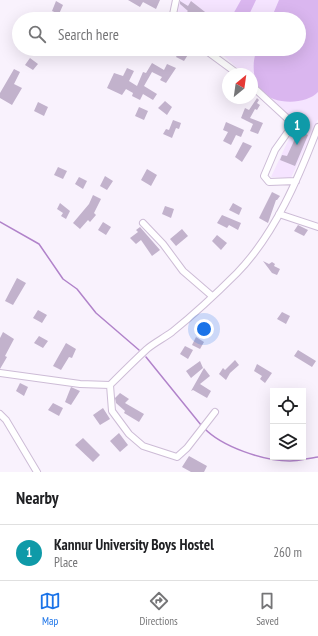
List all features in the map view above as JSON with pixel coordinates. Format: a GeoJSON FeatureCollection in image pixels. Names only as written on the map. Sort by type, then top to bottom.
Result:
{"type":"FeatureCollection","features":[{"type":"Feature","properties":{"kind":"street"},"geometry":{"type":"LineString","coordinates":[[173,12],[176,0]]}},
{"type":"Feature","properties":{"kind":"street"},"geometry":{"type":"LineString","coordinates":[[214,56],[230,68]]}},
{"type":"Feature","properties":{"kind":"street"},"geometry":{"type":"LineString","coordinates":[[258,92],[289,120],[292,126],[275,150],[264,176],[269,182],[296,181]]}},
{"type":"Feature","properties":{"kind":"street"},"geometry":{"type":"LineString","coordinates":[[0,373],[80,384],[110,385],[148,348],[173,332],[238,272],[248,260],[279,214],[296,181],[318,128]]}},
{"type":"Feature","properties":{"kind":"street"},"geometry":{"type":"LineString","coordinates":[[279,214],[318,227]]}},
{"type":"Feature","properties":{"kind":"street"},"geometry":{"type":"LineString","coordinates":[[143,223],[163,244],[183,271],[212,296]]}},
{"type":"Feature","properties":{"kind":"street"},"geometry":{"type":"LineString","coordinates":[[110,385],[112,412],[129,434],[143,446],[177,457],[187,448],[215,412]]}},
{"type":"Feature","properties":{"kind":"street"},"geometry":{"type":"LineString","coordinates":[[0,414],[6,420],[36,472]]}},
{"type":"Feature","properties":{"kind":"shaded area"},"geometry":{"type":"Polygon","coordinates":[[[180,0],[318,0],[318,119],[291,178],[271,177],[295,126],[258,88],[258,68],[237,68],[224,56],[306,56],[306,12],[178,12],[180,0]]]}},
{"type":"Feature","properties":{"kind":"shaded area"},"geometry":{"type":"Polygon","coordinates":[[[241,0],[256,0],[250,12],[234,12],[241,0]]]}},
{"type":"Feature","properties":{"kind":"shaded area"},"geometry":{"type":"Polygon","coordinates":[[[279,0],[318,0],[318,92],[313,96],[298,101],[290,102],[273,99],[266,96],[258,86],[258,68],[254,68],[255,56],[306,56],[306,12],[274,12],[279,0]]]}},
{"type":"Feature","properties":{"kind":"building"},"geometry":{"type":"Polygon","coordinates":[[[128,0],[160,0],[156,9],[143,2],[140,7],[128,0]]]}},
{"type":"Feature","properties":{"kind":"building"},"geometry":{"type":"Polygon","coordinates":[[[56,1],[63,5],[60,12],[52,11],[56,1]]]}},
{"type":"Feature","properties":{"kind":"building"},"geometry":{"type":"Polygon","coordinates":[[[180,1],[188,6],[191,1],[205,12],[187,12],[188,11],[180,4],[180,1]]]}},
{"type":"Feature","properties":{"kind":"building"},"geometry":{"type":"Polygon","coordinates":[[[177,56],[187,56],[184,61],[177,56]]]}},
{"type":"Feature","properties":{"kind":"building"},"geometry":{"type":"Polygon","coordinates":[[[30,58],[38,64],[33,70],[25,65],[30,58]]]}},
{"type":"Feature","properties":{"kind":"building"},"geometry":{"type":"Polygon","coordinates":[[[152,63],[164,70],[167,64],[176,68],[166,83],[160,80],[162,77],[152,72],[144,86],[157,94],[153,100],[143,94],[140,100],[132,96],[133,93],[126,89],[122,95],[107,88],[114,73],[123,76],[127,68],[134,71],[129,81],[137,86],[143,72],[146,73],[152,63]]]}},
{"type":"Feature","properties":{"kind":"building"},"geometry":{"type":"Polygon","coordinates":[[[14,69],[20,72],[14,84],[22,88],[12,105],[0,98],[0,93],[14,69]]]}},
{"type":"Feature","properties":{"kind":"building"},"geometry":{"type":"Polygon","coordinates":[[[165,101],[172,107],[167,115],[158,108],[165,101]]]}},
{"type":"Feature","properties":{"kind":"building"},"geometry":{"type":"Polygon","coordinates":[[[38,102],[48,107],[44,116],[34,111],[38,102]]]}},
{"type":"Feature","properties":{"kind":"building"},"geometry":{"type":"Polygon","coordinates":[[[253,104],[260,105],[257,110],[255,109],[250,118],[263,123],[258,134],[250,131],[253,124],[241,118],[245,108],[249,110],[253,104]]]}},
{"type":"Feature","properties":{"kind":"building"},"geometry":{"type":"Polygon","coordinates":[[[139,107],[148,111],[144,120],[135,116],[139,107]]]}},
{"type":"Feature","properties":{"kind":"building"},"geometry":{"type":"Polygon","coordinates":[[[173,120],[181,123],[179,129],[176,128],[172,138],[163,134],[166,129],[169,130],[173,120]]]}},
{"type":"Feature","properties":{"kind":"building"},"geometry":{"type":"Polygon","coordinates":[[[226,122],[244,130],[241,137],[236,135],[231,145],[223,141],[228,132],[223,130],[226,122]]]}},
{"type":"Feature","properties":{"kind":"building"},"geometry":{"type":"Polygon","coordinates":[[[300,128],[305,130],[304,133],[308,135],[295,166],[280,160],[282,155],[287,156],[300,128]]]}},
{"type":"Feature","properties":{"kind":"building"},"geometry":{"type":"Polygon","coordinates":[[[243,142],[252,146],[242,162],[235,157],[243,142]]]}},
{"type":"Feature","properties":{"kind":"building"},"geometry":{"type":"Polygon","coordinates":[[[58,167],[67,171],[63,179],[54,175],[58,167]]]}},
{"type":"Feature","properties":{"kind":"building"},"geometry":{"type":"Polygon","coordinates":[[[147,169],[157,175],[151,186],[141,180],[147,169]]]}},
{"type":"Feature","properties":{"kind":"building"},"geometry":{"type":"Polygon","coordinates":[[[105,176],[113,181],[107,190],[100,186],[105,176]]]}},
{"type":"Feature","properties":{"kind":"building"},"geometry":{"type":"Polygon","coordinates":[[[79,177],[87,181],[83,189],[75,184],[79,177]]]}},
{"type":"Feature","properties":{"kind":"building"},"geometry":{"type":"Polygon","coordinates":[[[272,192],[280,196],[276,200],[268,223],[259,218],[272,192]]]}},
{"type":"Feature","properties":{"kind":"building"},"geometry":{"type":"Polygon","coordinates":[[[93,195],[101,199],[94,213],[96,215],[90,222],[88,220],[80,229],[73,223],[89,204],[93,195]]]}},
{"type":"Feature","properties":{"kind":"building"},"geometry":{"type":"Polygon","coordinates":[[[60,203],[70,211],[66,219],[61,216],[63,213],[57,209],[60,203]]]}},
{"type":"Feature","properties":{"kind":"building"},"geometry":{"type":"Polygon","coordinates":[[[233,203],[242,208],[239,215],[229,210],[233,203]]]}},
{"type":"Feature","properties":{"kind":"building"},"geometry":{"type":"Polygon","coordinates":[[[165,206],[174,209],[171,218],[162,214],[165,206]]]}},
{"type":"Feature","properties":{"kind":"building"},"geometry":{"type":"Polygon","coordinates":[[[222,215],[241,223],[238,230],[229,225],[227,228],[217,223],[222,215]]]}},
{"type":"Feature","properties":{"kind":"building"},"geometry":{"type":"Polygon","coordinates":[[[103,222],[111,227],[106,235],[98,230],[103,222]]]}},
{"type":"Feature","properties":{"kind":"building"},"geometry":{"type":"Polygon","coordinates":[[[298,225],[308,230],[304,236],[294,231],[298,225]]]}},
{"type":"Feature","properties":{"kind":"building"},"geometry":{"type":"Polygon","coordinates":[[[140,227],[160,250],[152,256],[141,240],[136,244],[130,238],[138,232],[136,230],[140,227]]]}},
{"type":"Feature","properties":{"kind":"building"},"geometry":{"type":"Polygon","coordinates":[[[182,229],[188,236],[176,246],[170,239],[182,229]]]}},
{"type":"Feature","properties":{"kind":"building"},"geometry":{"type":"Polygon","coordinates":[[[217,235],[227,243],[221,250],[212,241],[217,235]]]}},
{"type":"Feature","properties":{"kind":"building"},"geometry":{"type":"Polygon","coordinates":[[[263,261],[269,264],[272,262],[275,264],[274,266],[280,269],[277,275],[272,273],[263,261]]]}},
{"type":"Feature","properties":{"kind":"building"},"geometry":{"type":"Polygon","coordinates":[[[17,278],[26,283],[13,305],[5,301],[17,278]]]}},
{"type":"Feature","properties":{"kind":"building"},"geometry":{"type":"Polygon","coordinates":[[[38,310],[47,315],[42,323],[33,318],[38,310]]]}},
{"type":"Feature","properties":{"kind":"building"},"geometry":{"type":"Polygon","coordinates":[[[282,312],[290,316],[286,324],[277,319],[282,312]]]}},
{"type":"Feature","properties":{"kind":"building"},"geometry":{"type":"Polygon","coordinates":[[[3,332],[14,339],[5,356],[7,357],[0,369],[0,338],[3,332]]]}},
{"type":"Feature","properties":{"kind":"building"},"geometry":{"type":"Polygon","coordinates":[[[39,336],[48,341],[43,348],[34,343],[39,336]]]}},
{"type":"Feature","properties":{"kind":"building"},"geometry":{"type":"Polygon","coordinates":[[[196,337],[204,342],[200,349],[192,345],[196,337]]]}},
{"type":"Feature","properties":{"kind":"building"},"geometry":{"type":"Polygon","coordinates":[[[66,343],[76,349],[72,358],[69,357],[61,370],[53,366],[66,343]]]}},
{"type":"Feature","properties":{"kind":"building"},"geometry":{"type":"Polygon","coordinates":[[[185,346],[193,350],[188,359],[180,354],[185,346]]]}},
{"type":"Feature","properties":{"kind":"building"},"geometry":{"type":"Polygon","coordinates":[[[298,350],[316,361],[312,367],[294,356],[298,350]]]}},
{"type":"Feature","properties":{"kind":"building"},"geometry":{"type":"Polygon","coordinates":[[[235,360],[239,365],[230,373],[226,380],[219,374],[223,368],[225,370],[235,360]]]}},
{"type":"Feature","properties":{"kind":"building"},"geometry":{"type":"Polygon","coordinates":[[[200,361],[203,368],[191,378],[186,371],[200,361]]]}},
{"type":"Feature","properties":{"kind":"building"},"geometry":{"type":"Polygon","coordinates":[[[257,364],[272,373],[265,383],[260,379],[262,376],[254,371],[257,364]]]}},
{"type":"Feature","properties":{"kind":"building"},"geometry":{"type":"Polygon","coordinates":[[[204,368],[210,376],[200,384],[211,391],[207,398],[193,390],[191,391],[204,368]]]}},
{"type":"Feature","properties":{"kind":"building"},"geometry":{"type":"Polygon","coordinates":[[[20,383],[28,387],[24,396],[16,391],[20,383]]]}},
{"type":"Feature","properties":{"kind":"building"},"geometry":{"type":"Polygon","coordinates":[[[71,387],[80,391],[71,405],[65,402],[71,387]]]}},
{"type":"Feature","properties":{"kind":"building"},"geometry":{"type":"Polygon","coordinates":[[[120,393],[129,399],[125,403],[144,414],[139,422],[124,413],[125,411],[116,403],[115,398],[120,393]]]}},
{"type":"Feature","properties":{"kind":"building"},"geometry":{"type":"Polygon","coordinates":[[[53,403],[63,408],[59,416],[48,410],[53,403]]]}},
{"type":"Feature","properties":{"kind":"building"},"geometry":{"type":"Polygon","coordinates":[[[103,408],[110,419],[100,425],[93,415],[103,408]]]}},
{"type":"Feature","properties":{"kind":"building"},"geometry":{"type":"Polygon","coordinates":[[[119,433],[128,445],[120,452],[110,441],[119,433]]]}},
{"type":"Feature","properties":{"kind":"building"},"geometry":{"type":"Polygon","coordinates":[[[83,438],[100,455],[93,462],[75,445],[83,438]]]}},
{"type":"Feature","properties":{"kind":"building"},"geometry":{"type":"Polygon","coordinates":[[[189,456],[207,466],[204,472],[191,472],[182,467],[189,456]]]}},
{"type":"Feature","properties":{"kind":"waterway"},"geometry":{"type":"LineString","coordinates":[[0,222],[39,244],[63,279],[77,289],[96,313],[139,350]]}},
{"type":"Feature","properties":{"kind":"waterway"},"geometry":{"type":"LineString","coordinates":[[146,357],[201,425]]}},
{"type":"Feature","properties":{"kind":"waterway"},"geometry":{"type":"LineString","coordinates":[[204,428],[212,435],[232,447],[256,456],[268,459],[290,461],[318,457]]}},
{"type":"Feature","properties":{"kind":"place","name":"Kannur University Boys Hostel"},"geometry":{"type":"Point","coordinates":[297,145]}}]}
